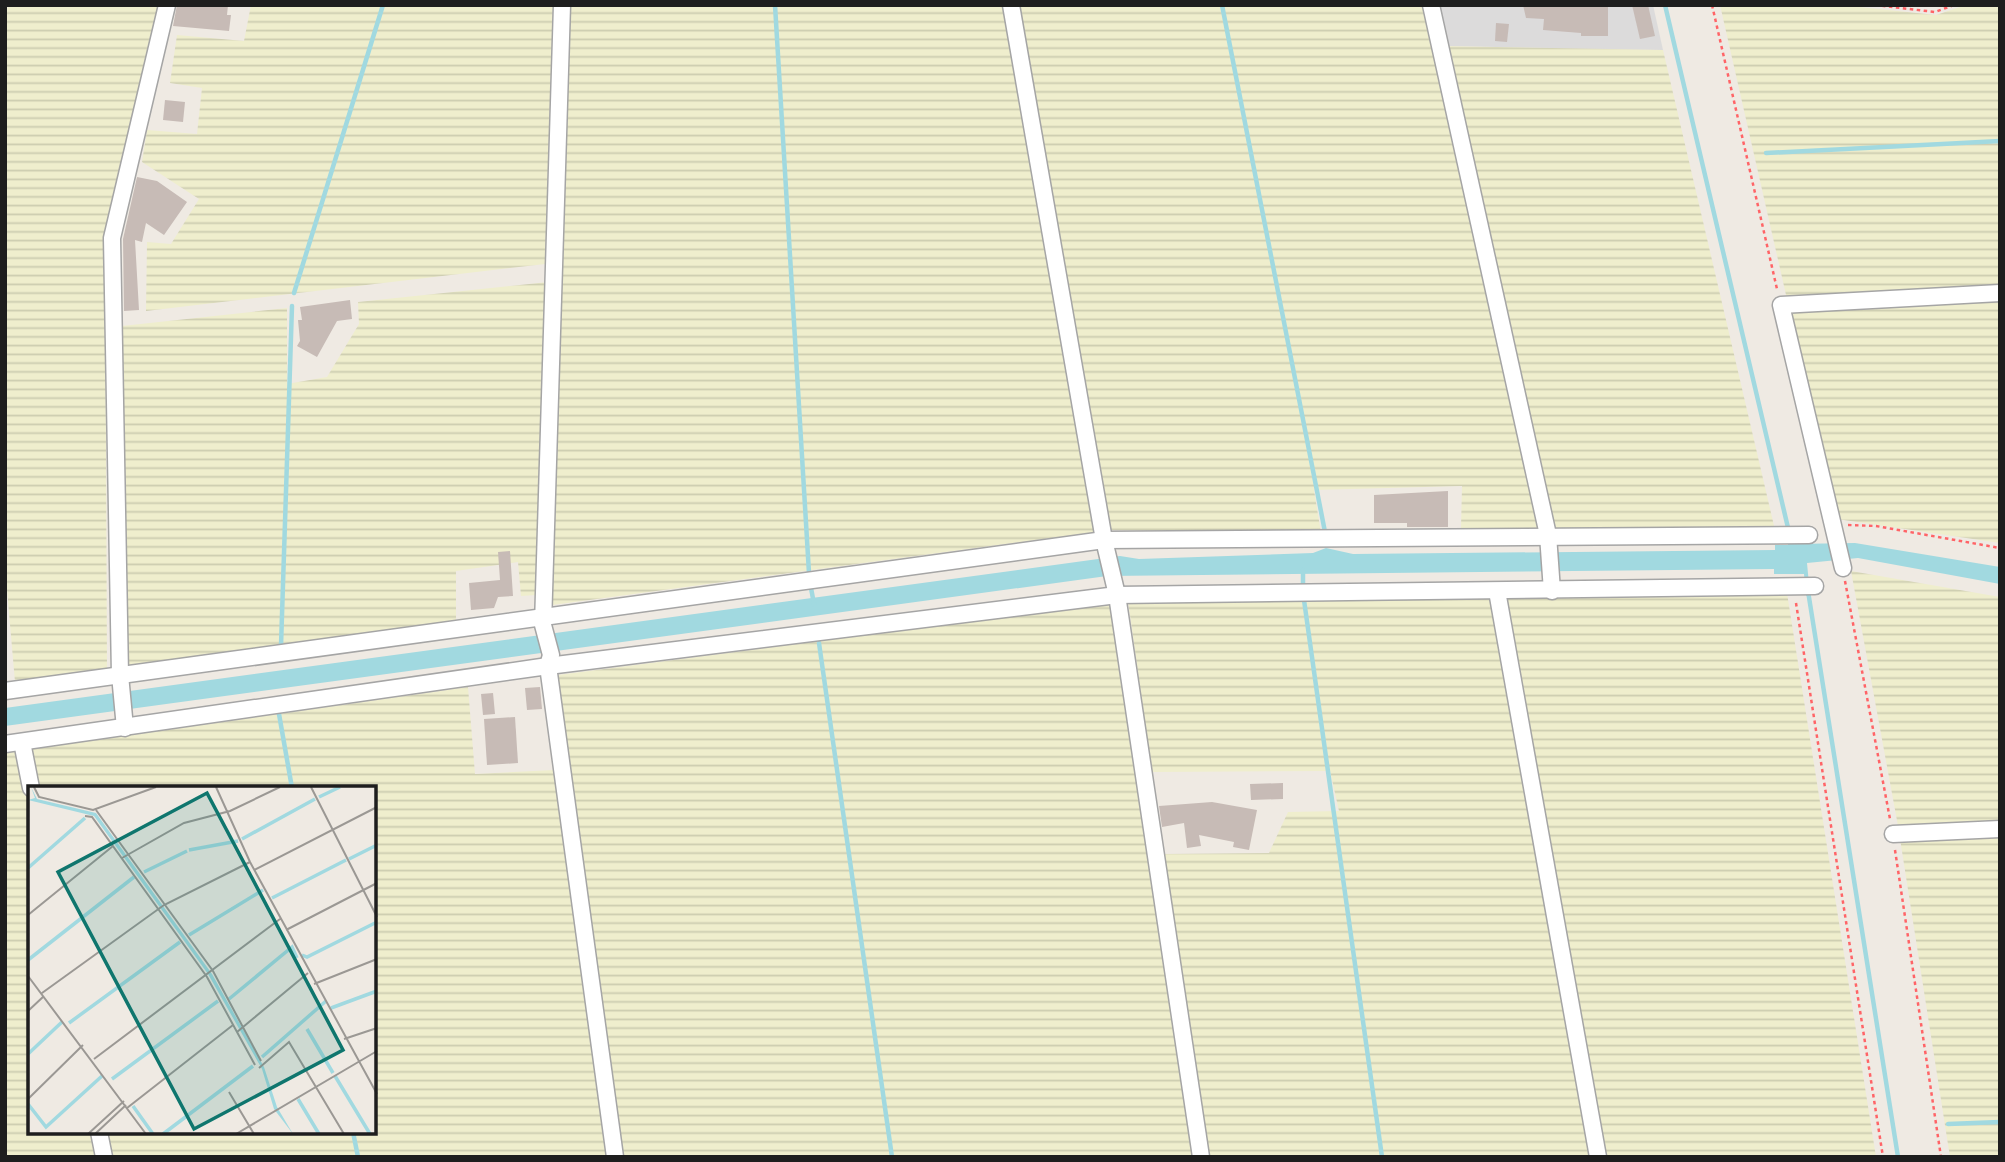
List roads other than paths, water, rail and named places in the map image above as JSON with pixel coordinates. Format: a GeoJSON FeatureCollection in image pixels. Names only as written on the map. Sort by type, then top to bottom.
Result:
{"type":"FeatureCollection","features":[{"type":"Feature","properties":{"kind":"street"},"geometry":{"type":"LineString","coordinates":[[125,720],[120,679],[112,238],[167,5]]}},
{"type":"Feature","properties":{"kind":"street"},"geometry":{"type":"LineString","coordinates":[[562,5],[543,621],[615,1157]]}},
{"type":"Feature","properties":{"kind":"street"},"geometry":{"type":"LineString","coordinates":[[1012,5],[1114,587],[1200,1157]]}},
{"type":"Feature","properties":{"kind":"street"},"geometry":{"type":"LineString","coordinates":[[1431,5],[1548,541],[1551,585]]}},
{"type":"Feature","properties":{"kind":"street"},"geometry":{"type":"LineString","coordinates":[[1843,568],[1781,305],[2000,293]]}},
{"type":"Feature","properties":{"kind":"street"},"geometry":{"type":"LineString","coordinates":[[5,691],[120,679],[1105,544],[1548,541],[1796,535]]}},
{"type":"Feature","properties":{"kind":"street"},"geometry":{"type":"LineString","coordinates":[[30,786],[13,743],[125,720],[1114,587],[1497,591],[1551,585],[1803,586]]}},
{"type":"Feature","properties":{"kind":"street"},"geometry":{"type":"LineString","coordinates":[[1497,591],[1598,1157]]}},
{"type":"Feature","properties":{"kind":"street"},"geometry":{"type":"LineString","coordinates":[[1893,834],[2000,829]]}},
{"type":"Feature","properties":{"kind":"street"},"geometry":{"type":"LineString","coordinates":[[99,1134],[104,1157]]}},
{"type":"Feature","properties":{"kind":"water"},"geometry":{"type":"Polygon","coordinates":[[[1792,528],[1794,544],[1855,543],[2000,567],[2000,584],[1858,558],[1807,563],[1810,595],[1806,596],[1804,574],[1774,574],[1774,569],[1107,576],[5,726],[5,708],[1120,556],[1139,559],[1313,553],[1326,548],[1353,554],[1775,550],[1775,545],[1788,545],[1787,529],[1792,528]]]}},
{"type":"Feature","properties":{"kind":"waterway"},"geometry":{"type":"LineString","coordinates":[[294,293],[383,5]]}},
{"type":"Feature","properties":{"kind":"waterway"},"geometry":{"type":"LineString","coordinates":[[775,5],[809,573]]}},
{"type":"Feature","properties":{"kind":"waterway"},"geometry":{"type":"LineString","coordinates":[[1222,5],[1325,532]]}},
{"type":"Feature","properties":{"kind":"waterway"},"geometry":{"type":"LineString","coordinates":[[1665,5],[1789,532]]}},
{"type":"Feature","properties":{"kind":"waterway"},"geometry":{"type":"LineString","coordinates":[[1766,153],[2000,141]]}},
{"type":"Feature","properties":{"kind":"waterway"},"geometry":{"type":"LineString","coordinates":[[281,646],[292,306]]}},
{"type":"Feature","properties":{"kind":"waterway"},"geometry":{"type":"LineString","coordinates":[[1303,570],[1303,587]]}},
{"type":"Feature","properties":{"kind":"waterway"},"geometry":{"type":"LineString","coordinates":[[811,588],[814,604]]}},
{"type":"Feature","properties":{"kind":"waterway"},"geometry":{"type":"LineString","coordinates":[[1808,591],[1898,1157]]}},
{"type":"Feature","properties":{"kind":"waterway"},"geometry":{"type":"LineString","coordinates":[[1304,600],[1382,1157]]}},
{"type":"Feature","properties":{"kind":"waterway"},"geometry":{"type":"LineString","coordinates":[[819,643],[892,1157]]}},
{"type":"Feature","properties":{"kind":"waterway"},"geometry":{"type":"LineString","coordinates":[[279,714],[292,786]]}},
{"type":"Feature","properties":{"kind":"waterway"},"geometry":{"type":"LineString","coordinates":[[1948,1124],[2000,1122]]}},
{"type":"Feature","properties":{"kind":"waterway"},"geometry":{"type":"LineString","coordinates":[[353,1134],[358,1157]]}}]}
